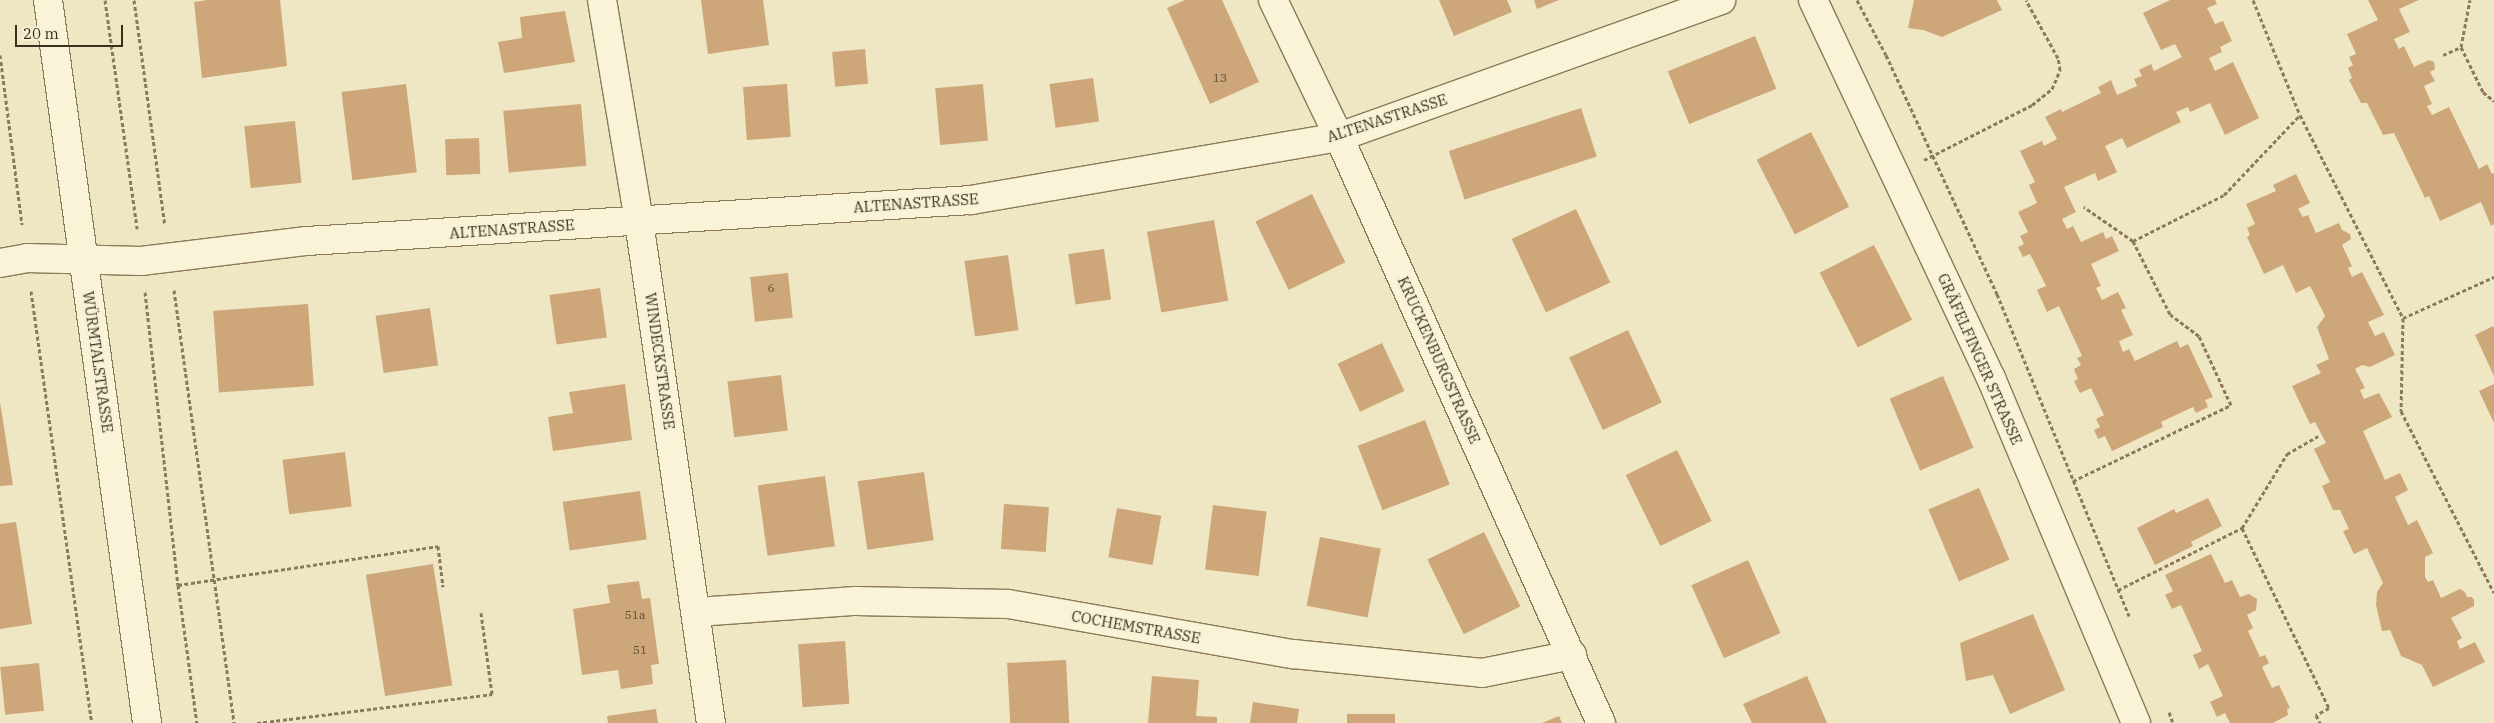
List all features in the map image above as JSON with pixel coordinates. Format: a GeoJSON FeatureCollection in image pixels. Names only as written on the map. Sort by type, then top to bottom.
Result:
{"type":"FeatureCollection","features":[{"type":"Feature","properties":{"kind":"street","name":"WÜRMTALSTRASSE"},"geometry":{"type":"LineString","coordinates":[[48,0],[147,723]]}},
{"type":"Feature","properties":{"kind":"street","name":"WINDECKSTRASSE"},"geometry":{"type":"LineString","coordinates":[[602,0],[639,221],[697,612],[711,723]]}},
{"type":"Feature","properties":{"kind":"street","name":"KRUCKENBURGSTRASSE"},"geometry":{"type":"LineString","coordinates":[[1273,0],[1339,137],[1601,723]]}},
{"type":"Feature","properties":{"kind":"street","name":"ALTENASTRASSE"},"geometry":{"type":"LineString","coordinates":[[0,263],[27,258],[141,261],[307,242],[971,200],[1339,137],[1722,0]]}},
{"type":"Feature","properties":{"kind":"street","name":"GRÄFELFINGER STRASSE"},"geometry":{"type":"LineString","coordinates":[[1813,0],[1991,378],[2136,723]]}},
{"type":"Feature","properties":{"kind":"street","name":"COCHEMSTRASSE"},"geometry":{"type":"LineString","coordinates":[[697,612],[856,601],[1008,604],[1293,654],[1482,673],[1572,655]]}},
{"type":"Feature","properties":{"kind":"path"},"geometry":{"type":"LineString","coordinates":[[105,0],[141,261],[178,586],[197,723]]}},
{"type":"Feature","properties":{"kind":"path"},"geometry":{"type":"LineString","coordinates":[[134,0],[234,723]]}},
{"type":"Feature","properties":{"kind":"path"},"geometry":{"type":"LineString","coordinates":[[1894,175],[2032,105],[2052,89],[2060,70],[2058,58],[2026,0]]}},
{"type":"Feature","properties":{"kind":"path"},"geometry":{"type":"LineString","coordinates":[[2253,0],[2300,116],[2403,318],[2401,411],[2494,593]]}},
{"type":"Feature","properties":{"kind":"path"},"geometry":{"type":"LineString","coordinates":[[2470,0],[2461,47],[2483,92],[2494,101]]}},
{"type":"Feature","properties":{"kind":"path"},"geometry":{"type":"LineString","coordinates":[[2443,55],[2461,47]]}},
{"type":"Feature","properties":{"kind":"path"},"geometry":{"type":"LineString","coordinates":[[0,55],[92,723]]}},
{"type":"Feature","properties":{"kind":"path"},"geometry":{"type":"LineString","coordinates":[[2133,241],[2224,195],[2300,116]]}},
{"type":"Feature","properties":{"kind":"path"},"geometry":{"type":"LineString","coordinates":[[2039,493],[2074,481],[2231,406],[2198,336],[2170,314],[2133,241],[2084,207]]}},
{"type":"Feature","properties":{"kind":"path"},"geometry":{"type":"LineString","coordinates":[[2403,318],[2494,277]]}},
{"type":"Feature","properties":{"kind":"path"},"geometry":{"type":"LineString","coordinates":[[2118,590],[2242,528],[2287,454],[2318,436]]}},
{"type":"Feature","properties":{"kind":"path"},"geometry":{"type":"LineString","coordinates":[[2242,528],[2329,708],[2316,715],[2320,723]]}},
{"type":"Feature","properties":{"kind":"path"},"geometry":{"type":"LineString","coordinates":[[178,586],[438,546],[443,587]]}},
{"type":"Feature","properties":{"kind":"path"},"geometry":{"type":"LineString","coordinates":[[257,723],[492,694],[481,613]]}},
{"type":"Feature","properties":{"kind":"building"},"geometry":{"type":"Polygon","coordinates":[[[207,0],[280,0],[287,66],[202,78],[194,2],[207,0]]]}},
{"type":"Feature","properties":{"kind":"building"},"geometry":{"type":"Polygon","coordinates":[[[701,0],[763,0],[769,45],[708,54],[701,0]]]}},
{"type":"Feature","properties":{"kind":"building"},"geometry":{"type":"Polygon","coordinates":[[[1185,0],[1222,0],[1259,82],[1210,104],[1167,8],[1185,0]]]}},
{"type":"Feature","properties":{"kind":"building"},"geometry":{"type":"Polygon","coordinates":[[[1439,0],[1507,0],[1512,12],[1454,36],[1439,0]]]}},
{"type":"Feature","properties":{"kind":"building"},"geometry":{"type":"Polygon","coordinates":[[[1534,0],[1559,0],[1537,9],[1534,0]]]}},
{"type":"Feature","properties":{"kind":"building"},"geometry":{"type":"Polygon","coordinates":[[[1914,0],[1997,0],[2002,10],[1942,37],[1923,30],[1908,28],[1914,0]]]}},
{"type":"Feature","properties":{"kind":"building"},"geometry":{"type":"Polygon","coordinates":[[[2170,0],[2215,0],[2217,4],[2207,8],[2215,24],[2223,21],[2232,41],[2220,47],[2222,52],[2209,58],[2215,71],[2233,62],[2259,118],[2225,135],[2210,103],[2190,112],[2188,107],[2176,112],[2181,122],[2127,148],[2122,138],[2105,146],[2117,172],[2098,181],[2095,173],[2064,187],[2076,212],[2062,219],[2067,229],[2073,226],[2081,242],[2103,232],[2106,239],[2112,236],[2119,251],[2091,264],[2101,286],[2096,288],[2102,300],[2118,292],[2126,308],[2121,310],[2133,335],[2119,341],[2123,352],[2129,349],[2135,361],[2177,341],[2180,348],[2188,344],[2213,397],[2205,400],[2208,407],[2196,413],[2193,407],[2161,422],[2163,427],[2112,451],[2105,436],[2098,439],[2094,430],[2100,427],[2096,419],[2104,415],[2091,388],[2080,393],[2074,381],[2078,379],[2074,369],[2081,365],[2077,358],[2082,356],[2059,306],[2047,312],[2037,290],[2046,286],[2030,254],[2023,257],[2018,247],[2024,244],[2020,236],[2028,232],[2018,212],[2037,203],[2029,185],[2035,182],[2020,151],[2042,141],[2044,146],[2057,139],[2045,117],[2061,109],[2062,112],[2101,93],[2098,87],[2111,80],[2117,95],[2137,86],[2134,79],[2142,76],[2139,70],[2151,64],[2154,71],[2182,57],[2175,44],[2161,50],[2143,13],[2170,0]]]}},
{"type":"Feature","properties":{"kind":"building"},"geometry":{"type":"Polygon","coordinates":[[[2368,0],[2419,0],[2399,9],[2410,32],[2394,39],[2399,49],[2404,46],[2414,67],[2429,60],[2434,62],[2435,69],[2430,72],[2435,81],[2424,86],[2432,104],[2427,106],[2432,115],[2449,107],[2479,169],[2487,164],[2492,174],[2494,173],[2494,224],[2491,226],[2481,202],[2440,221],[2429,196],[2425,198],[2394,133],[2383,135],[2367,103],[2361,103],[2349,80],[2352,78],[2348,68],[2353,65],[2349,57],[2356,54],[2347,34],[2378,20],[2368,0]]]}},
{"type":"Feature","properties":{"kind":"building"},"geometry":{"type":"Polygon","coordinates":[[[565,11],[575,62],[504,73],[498,42],[522,38],[520,17],[565,11]]]}},
{"type":"Feature","properties":{"kind":"building"},"geometry":{"type":"Polygon","coordinates":[[[1755,36],[1776,89],[1689,124],[1668,71],[1755,36]]]}},
{"type":"Feature","properties":{"kind":"building"},"geometry":{"type":"Polygon","coordinates":[[[865,49],[868,84],[835,87],[832,52],[865,49]]]}},
{"type":"Feature","properties":{"kind":"building"},"geometry":{"type":"Polygon","coordinates":[[[1093,78],[1099,122],[1056,128],[1049,84],[1093,78]]]}},
{"type":"Feature","properties":{"kind":"building"},"geometry":{"type":"Polygon","coordinates":[[[406,84],[417,172],[352,180],[341,92],[406,84]]]}},
{"type":"Feature","properties":{"kind":"building"},"geometry":{"type":"Polygon","coordinates":[[[787,84],[791,137],[747,140],[743,87],[787,84]]]}},
{"type":"Feature","properties":{"kind":"building"},"geometry":{"type":"Polygon","coordinates":[[[983,84],[988,141],[940,145],[935,88],[983,84]]]}},
{"type":"Feature","properties":{"kind":"building"},"geometry":{"type":"Polygon","coordinates":[[[581,104],[586,166],[509,173],[503,111],[581,104]]]}},
{"type":"Feature","properties":{"kind":"building"},"geometry":{"type":"Polygon","coordinates":[[[1581,108],[1597,157],[1465,199],[1449,151],[1581,108]]]}},
{"type":"Feature","properties":{"kind":"building"},"geometry":{"type":"Polygon","coordinates":[[[295,121],[301,183],[251,188],[244,126],[295,121]]]}},
{"type":"Feature","properties":{"kind":"building"},"geometry":{"type":"Polygon","coordinates":[[[1811,132],[1849,207],[1795,235],[1757,160],[1811,132]]]}},
{"type":"Feature","properties":{"kind":"building"},"geometry":{"type":"Polygon","coordinates":[[[479,138],[480,174],[446,175],[445,139],[479,138]]]}},
{"type":"Feature","properties":{"kind":"building"},"geometry":{"type":"Polygon","coordinates":[[[2296,174],[2310,203],[2298,209],[2303,217],[2308,215],[2316,233],[2339,223],[2342,230],[2350,234],[2351,239],[2342,245],[2352,266],[2348,268],[2352,277],[2362,272],[2384,315],[2368,322],[2375,336],[2384,332],[2395,355],[2370,367],[2362,365],[2355,369],[2365,388],[2360,390],[2364,399],[2379,393],[2392,417],[2363,431],[2385,480],[2400,473],[2408,490],[2395,497],[2408,525],[2417,520],[2433,553],[2425,557],[2425,577],[2428,582],[2433,580],[2441,598],[2460,589],[2465,592],[2467,597],[2472,597],[2474,600],[2474,606],[2451,618],[2462,638],[2457,641],[2460,649],[2475,642],[2485,662],[2433,687],[2422,665],[2401,656],[2390,630],[2382,631],[2376,605],[2377,592],[2383,583],[2367,548],[2354,554],[2343,531],[2349,529],[2340,510],[2333,510],[2322,486],[2330,482],[2314,449],[2326,443],[2315,422],[2310,424],[2292,386],[2321,373],[2316,365],[2329,359],[2317,327],[2325,316],[2310,286],[2296,293],[2283,265],[2264,274],[2247,237],[2250,235],[2247,228],[2255,224],[2246,204],[2276,191],[2273,185],[2296,174]]]}},
{"type":"Feature","properties":{"kind":"building"},"geometry":{"type":"Polygon","coordinates":[[[1312,194],[1345,262],[1289,290],[1255,222],[1312,194]]]}},
{"type":"Feature","properties":{"kind":"building"},"geometry":{"type":"Polygon","coordinates":[[[1576,209],[1610,282],[1546,312],[1512,239],[1576,209]]]}},
{"type":"Feature","properties":{"kind":"building"},"geometry":{"type":"Polygon","coordinates":[[[1214,220],[1228,301],[1161,313],[1147,232],[1214,220]]]}},
{"type":"Feature","properties":{"kind":"building"},"geometry":{"type":"Polygon","coordinates":[[[1874,245],[1912,320],[1858,348],[1820,273],[1874,245]]]}},
{"type":"Feature","properties":{"kind":"building"},"geometry":{"type":"Polygon","coordinates":[[[1104,249],[1111,300],[1075,305],[1068,254],[1104,249]]]}},
{"type":"Feature","properties":{"kind":"building"},"geometry":{"type":"Polygon","coordinates":[[[1008,255],[1019,330],[975,336],[964,261],[1008,255]]]}},
{"type":"Feature","properties":{"kind":"building"},"geometry":{"type":"Polygon","coordinates":[[[788,273],[793,318],[755,322],[750,277],[788,273]]]}},
{"type":"Feature","properties":{"kind":"building"},"geometry":{"type":"Polygon","coordinates":[[[600,288],[607,338],[556,345],[549,295],[600,288]]]}},
{"type":"Feature","properties":{"kind":"building"},"geometry":{"type":"Polygon","coordinates":[[[308,304],[314,386],[219,392],[213,311],[308,304]]]}},
{"type":"Feature","properties":{"kind":"building"},"geometry":{"type":"Polygon","coordinates":[[[430,308],[438,365],[384,373],[376,316],[430,308]]]}},
{"type":"Feature","properties":{"kind":"building"},"geometry":{"type":"Polygon","coordinates":[[[2493,326],[2494,328],[2494,376],[2475,335],[2493,326]]]}},
{"type":"Feature","properties":{"kind":"building"},"geometry":{"type":"Polygon","coordinates":[[[1628,330],[1662,403],[1603,430],[1569,357],[1628,330]]]}},
{"type":"Feature","properties":{"kind":"building"},"geometry":{"type":"Polygon","coordinates":[[[1382,343],[1404,391],[1360,412],[1338,364],[1382,343]]]}},
{"type":"Feature","properties":{"kind":"building"},"geometry":{"type":"Polygon","coordinates":[[[781,375],[788,431],[734,437],[727,382],[781,375]]]}},
{"type":"Feature","properties":{"kind":"building"},"geometry":{"type":"Polygon","coordinates":[[[1943,376],[1973,448],[1920,470],[1890,399],[1943,376]]]}},
{"type":"Feature","properties":{"kind":"building"},"geometry":{"type":"Polygon","coordinates":[[[625,384],[632,440],[553,451],[548,417],[573,413],[569,392],[625,384]]]}},
{"type":"Feature","properties":{"kind":"building"},"geometry":{"type":"Polygon","coordinates":[[[2494,384],[2494,423],[2479,391],[2494,384]]]}},
{"type":"Feature","properties":{"kind":"building"},"geometry":{"type":"Polygon","coordinates":[[[0,402],[13,485],[0,486],[0,402]]]}},
{"type":"Feature","properties":{"kind":"building"},"geometry":{"type":"Polygon","coordinates":[[[1425,420],[1450,484],[1383,510],[1358,446],[1425,420]]]}},
{"type":"Feature","properties":{"kind":"building"},"geometry":{"type":"Polygon","coordinates":[[[1677,450],[1712,521],[1660,546],[1626,475],[1677,450]]]}},
{"type":"Feature","properties":{"kind":"building"},"geometry":{"type":"Polygon","coordinates":[[[345,452],[352,507],[289,514],[282,460],[345,452]]]}},
{"type":"Feature","properties":{"kind":"building"},"geometry":{"type":"Polygon","coordinates":[[[924,472],[934,540],[867,550],[858,481],[924,472]]]}},
{"type":"Feature","properties":{"kind":"building"},"geometry":{"type":"Polygon","coordinates":[[[825,476],[835,546],[768,556],[758,485],[825,476]]]}},
{"type":"Feature","properties":{"kind":"building"},"geometry":{"type":"Polygon","coordinates":[[[1979,488],[2009,560],[1959,581],[1928,509],[1979,488]]]}},
{"type":"Feature","properties":{"kind":"building"},"geometry":{"type":"Polygon","coordinates":[[[640,491],[647,540],[570,550],[563,502],[640,491]]]}},
{"type":"Feature","properties":{"kind":"building"},"geometry":{"type":"Polygon","coordinates":[[[2208,498],[2222,526],[2191,542],[2193,546],[2155,565],[2137,528],[2174,509],[2176,513],[2208,498]]]}},
{"type":"Feature","properties":{"kind":"building"},"geometry":{"type":"Polygon","coordinates":[[[1004,504],[1049,507],[1046,552],[1001,549],[1004,504]]]}},
{"type":"Feature","properties":{"kind":"building"},"geometry":{"type":"Polygon","coordinates":[[[1213,505],[1267,512],[1259,576],[1205,570],[1213,505]]]}},
{"type":"Feature","properties":{"kind":"building"},"geometry":{"type":"Polygon","coordinates":[[[1117,508],[1161,516],[1153,565],[1108,557],[1117,508]]]}},
{"type":"Feature","properties":{"kind":"building"},"geometry":{"type":"Polygon","coordinates":[[[16,522],[32,624],[0,629],[0,524],[16,522]]]}},
{"type":"Feature","properties":{"kind":"building"},"geometry":{"type":"Polygon","coordinates":[[[1484,532],[1520,607],[1464,634],[1427,560],[1484,532]]]}},
{"type":"Feature","properties":{"kind":"building"},"geometry":{"type":"Polygon","coordinates":[[[1320,537],[1381,549],[1368,618],[1307,606],[1320,537]]]}},
{"type":"Feature","properties":{"kind":"building"},"geometry":{"type":"Polygon","coordinates":[[[2211,554],[2225,583],[2232,580],[2240,597],[2249,594],[2257,599],[2256,610],[2247,615],[2253,628],[2248,631],[2260,657],[2265,655],[2269,663],[2262,667],[2272,688],[2279,685],[2290,708],[2287,709],[2288,715],[2273,723],[2230,723],[2225,713],[2217,717],[2210,702],[2223,696],[2208,664],[2199,669],[2193,655],[2202,651],[2181,605],[2172,609],[2165,595],[2173,591],[2165,575],[2211,554]]]}},
{"type":"Feature","properties":{"kind":"building"},"geometry":{"type":"Polygon","coordinates":[[[1748,560],[1781,633],[1724,658],[1691,585],[1748,560]]]}},
{"type":"Feature","properties":{"kind":"building"},"geometry":{"type":"Polygon","coordinates":[[[433,564],[452,685],[385,696],[366,575],[433,564]]]}},
{"type":"Feature","properties":{"kind":"building"},"geometry":{"type":"Polygon","coordinates":[[[639,581],[642,599],[650,598],[659,664],[651,665],[653,684],[621,689],[618,670],[582,675],[573,609],[610,603],[607,585],[639,581]]]}},
{"type":"Feature","properties":{"kind":"building"},"geometry":{"type":"Polygon","coordinates":[[[2033,614],[2065,690],[2010,714],[1993,675],[1966,681],[1960,643],[2033,614]]]}},
{"type":"Feature","properties":{"kind":"building"},"geometry":{"type":"Polygon","coordinates":[[[845,641],[849,704],[803,707],[798,644],[845,641]]]}},
{"type":"Feature","properties":{"kind":"building"},"geometry":{"type":"Polygon","coordinates":[[[1066,660],[1069,723],[1010,723],[1007,663],[1066,660]]]}},
{"type":"Feature","properties":{"kind":"building"},"geometry":{"type":"Polygon","coordinates":[[[39,663],[44,711],[5,715],[0,667],[39,663]]]}},
{"type":"Feature","properties":{"kind":"building"},"geometry":{"type":"Polygon","coordinates":[[[1152,676],[1199,680],[1196,716],[1217,717],[1217,723],[1148,723],[1152,676]]]}},
{"type":"Feature","properties":{"kind":"building"},"geometry":{"type":"Polygon","coordinates":[[[1807,676],[1827,723],[1752,723],[1743,704],[1807,676]]]}},
{"type":"Feature","properties":{"kind":"building"},"geometry":{"type":"Polygon","coordinates":[[[1253,702],[1299,709],[1297,723],[1250,723],[1253,702]]]}},
{"type":"Feature","properties":{"kind":"building"},"geometry":{"type":"Polygon","coordinates":[[[656,709],[658,723],[608,723],[607,716],[656,709]]]}},
{"type":"Feature","properties":{"kind":"building"},"geometry":{"type":"Polygon","coordinates":[[[1347,714],[1395,714],[1395,723],[1347,723],[1347,714]]]}},
{"type":"Feature","properties":{"kind":"building"},"geometry":{"type":"Polygon","coordinates":[[[1559,716],[1562,723],[1542,723],[1559,716]]]}}]}
